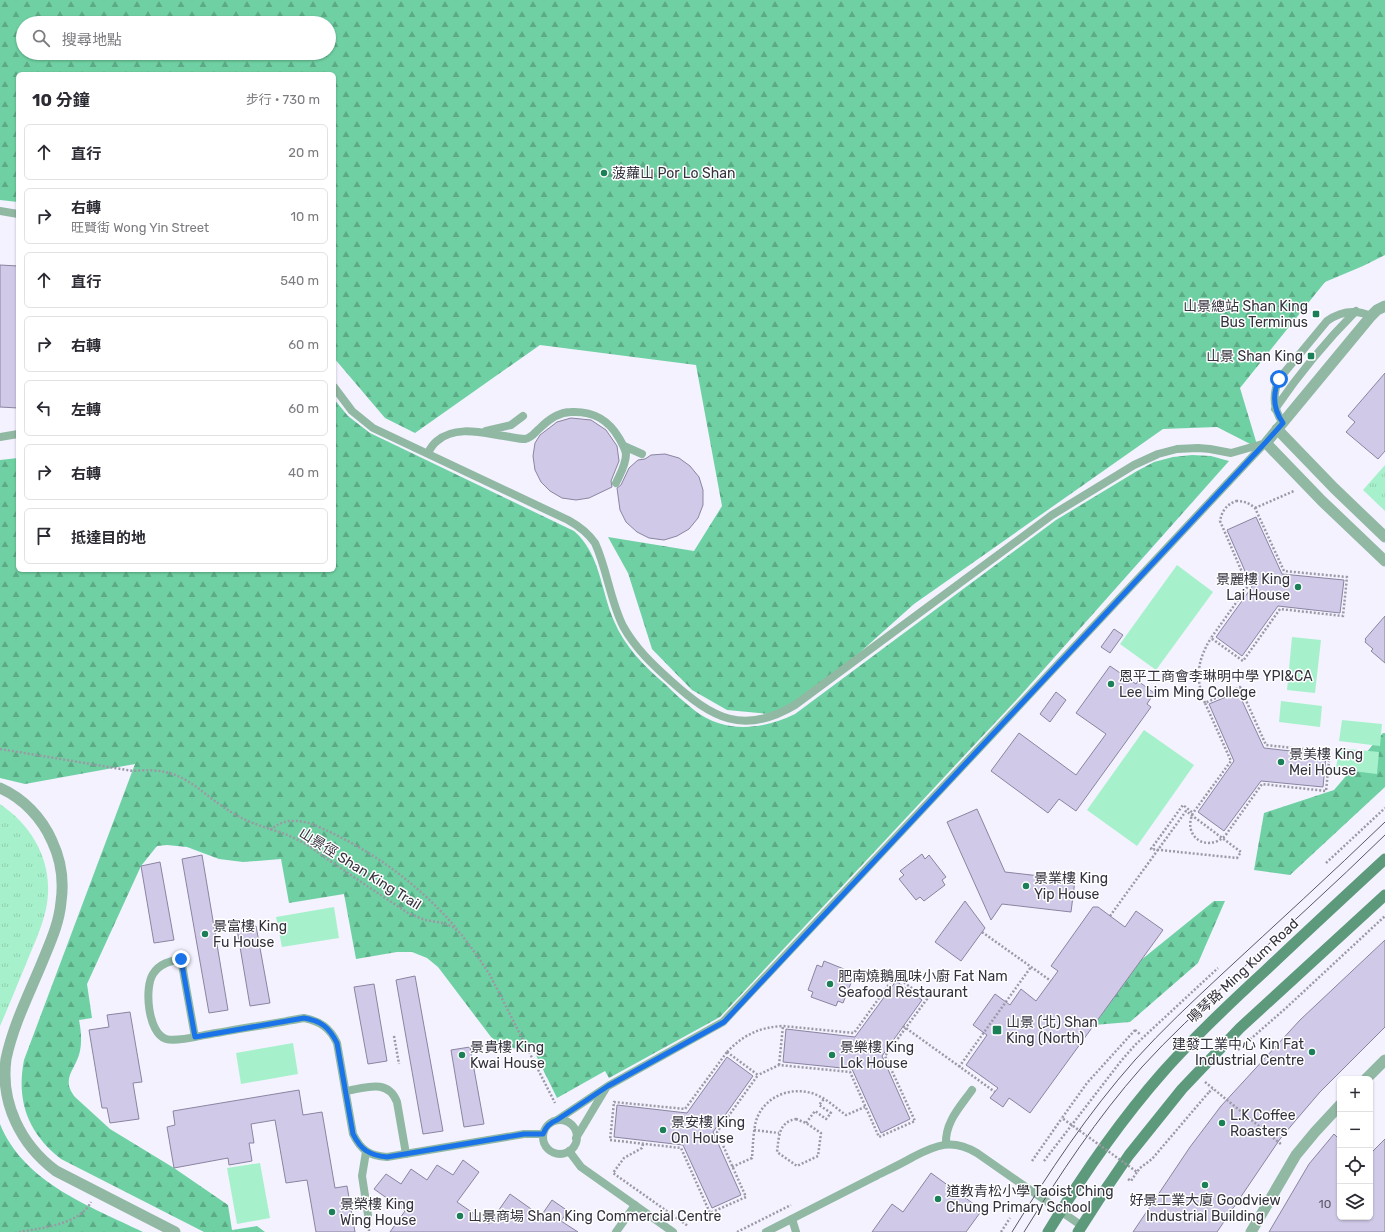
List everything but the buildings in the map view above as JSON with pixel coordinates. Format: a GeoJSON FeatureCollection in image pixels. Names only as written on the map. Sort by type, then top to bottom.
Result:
{"type":"FeatureCollection","features":[{"type":"Feature","properties":{"kind":"main road","name":"鳴琴路 Ming Kum Road"},"geometry":{"type":"LineString","coordinates":[[1048,1232],[1109,1139],[1135,1105],[1187,1046],[1223,1010],[1385,859]]}},
{"type":"Feature","properties":{"kind":"main road"},"geometry":{"type":"LineString","coordinates":[[1080,1229],[1129,1155],[1182,1089],[1240,1028],[1385,895]]}},
{"type":"Feature","properties":{"kind":"street"},"geometry":{"type":"LineString","coordinates":[[1385,306],[1377,310],[1371,316],[1266,442],[1327,505],[1385,561]]}},
{"type":"Feature","properties":{"kind":"street"},"geometry":{"type":"LineString","coordinates":[[1280,426],[1334,488],[1385,537]]}},
{"type":"Feature","properties":{"kind":"street"},"geometry":{"type":"LineString","coordinates":[[0,788],[15,796],[31,810],[43,825],[50,836],[58,856],[62,877],[61,902],[54,933],[18,1019],[6,1060],[5,1081],[11,1114],[22,1136],[30,1147],[39,1157],[56,1171],[175,1232]]}},
{"type":"Feature","properties":{"kind":"street"},"geometry":{"type":"LineString","coordinates":[[1369,1076],[1385,1060]]}},
{"type":"Feature","properties":{"kind":"street"},"geometry":{"type":"LineString","coordinates":[[1250,1232],[1296,1155],[1337,1108]]}},
{"type":"Feature","properties":{"kind":"lane"},"geometry":{"type":"LineString","coordinates":[[0,211],[16,214]]}},
{"type":"Feature","properties":{"kind":"lane"},"geometry":{"type":"LineString","coordinates":[[1280,426],[1275,409],[1274,394],[1279,379],[1327,321],[1334,316],[1348,312],[1356,312],[1371,316]]}},
{"type":"Feature","properties":{"kind":"lane"},"geometry":{"type":"LineString","coordinates":[[1275,409],[1289,389],[1339,329],[1356,312]]}},
{"type":"Feature","properties":{"kind":"lane"},"geometry":{"type":"LineString","coordinates":[[336,390],[352,411],[373,428],[580,527],[592,539],[597,548],[614,603],[624,627],[646,658],[686,695],[702,707],[722,717],[750,721],[772,717],[796,705],[1052,515],[1134,465],[1158,454],[1177,449],[1198,448],[1231,453],[1266,442]]}},
{"type":"Feature","properties":{"kind":"lane"},"geometry":{"type":"LineString","coordinates":[[428,453],[443,436],[459,432],[481,432],[526,439],[534,435],[548,421],[561,413],[586,412],[599,417],[613,428],[624,446],[626,453],[625,460],[616,483]]}},
{"type":"Feature","properties":{"kind":"lane"},"geometry":{"type":"LineString","coordinates":[[481,432],[511,425],[523,416]]}},
{"type":"Feature","properties":{"kind":"lane"},"geometry":{"type":"LineString","coordinates":[[0,437],[16,434]]}},
{"type":"Feature","properties":{"kind":"lane"},"geometry":{"type":"LineString","coordinates":[[557,1120],[563,1120],[569,1123],[576,1132],[574,1146],[569,1151],[564,1153],[553,1152],[545,1145],[543,1134],[550,1123],[557,1120],[608,1086],[724,1022],[1266,442]]}},
{"type":"Feature","properties":{"kind":"lane"},"geometry":{"type":"LineString","coordinates":[[624,446],[642,454]]}},
{"type":"Feature","properties":{"kind":"lane"},"geometry":{"type":"LineString","coordinates":[[195,1037],[181,959],[171,960],[161,965],[153,973],[148,982],[147,993],[152,1024],[160,1037],[167,1040],[195,1037],[304,1018],[314,1020],[324,1025],[332,1033],[337,1043],[353,1134],[358,1144],[366,1152],[376,1156],[387,1157],[524,1134],[543,1134]]}},
{"type":"Feature","properties":{"kind":"lane"},"geometry":{"type":"LineString","coordinates":[[346,1091],[382,1086],[389,1089],[397,1102],[406,1154]]}},
{"type":"Feature","properties":{"kind":"lane"},"geometry":{"type":"LineString","coordinates":[[576,1138],[608,1086]]}},
{"type":"Feature","properties":{"kind":"lane"},"geometry":{"type":"LineString","coordinates":[[946,1144],[949,1123],[972,1090]]}},
{"type":"Feature","properties":{"kind":"lane"},"geometry":{"type":"LineString","coordinates":[[766,1232],[931,1148],[946,1144],[955,1144],[970,1149],[1061,1211],[1080,1229]]}},
{"type":"Feature","properties":{"kind":"lane"},"geometry":{"type":"LineString","coordinates":[[569,1151],[581,1167],[673,1232]]}},
{"type":"Feature","properties":{"kind":"lane"},"geometry":{"type":"LineString","coordinates":[[366,1152],[362,1176],[368,1215]]}},
{"type":"Feature","properties":{"kind":"lane"},"geometry":{"type":"LineString","coordinates":[[616,1232],[635,1205]]}},
{"type":"Feature","properties":{"kind":"lane"},"geometry":{"type":"LineString","coordinates":[[792,1219],[796,1232]]}},
{"type":"Feature","properties":{"kind":"path"},"geometry":{"type":"LineString","coordinates":[[1255,508],[1294,491]]}},
{"type":"Feature","properties":{"kind":"path"},"geometry":{"type":"LineString","coordinates":[[1205,703],[1240,687],[1266,745],[1330,752],[1326,791],[1262,784],[1225,836],[1220,840],[1214,843],[1207,843],[1195,837],[1192,832],[1190,819],[1193,813],[1231,761],[1200,692],[1198,670],[1201,658],[1211,638],[1248,586],[1222,528],[1220,521],[1221,514],[1225,508],[1236,501],[1243,501],[1255,508],[1284,571],[1347,578],[1343,616],[1280,609],[1243,661],[1211,638]]}},
{"type":"Feature","properties":{"kind":"path","name":"山景徑 Shan King Trail"},"geometry":{"type":"LineString","coordinates":[[0,749],[133,771],[162,771],[176,775],[190,781],[219,805],[238,816],[270,830],[299,840],[412,916],[443,923],[453,927],[461,934]]}},
{"type":"Feature","properties":{"kind":"path"},"geometry":{"type":"LineString","coordinates":[[1110,916],[1186,811],[1241,852],[1237,858],[1179,852],[1151,849],[1183,805],[1193,813]]}},
{"type":"Feature","properties":{"kind":"path"},"geometry":{"type":"LineString","coordinates":[[1326,863],[1385,808]]}},
{"type":"Feature","properties":{"kind":"path","name":"山景徑 Shan King Trail"},"geometry":{"type":"LineString","coordinates":[[270,830],[280,823],[291,821],[303,821],[315,825],[350,842],[385,863],[416,887],[445,915],[461,934],[490,975],[555,1103]]}},
{"type":"Feature","properties":{"kind":"path"},"geometry":{"type":"LineString","coordinates":[[1233,1055],[1385,916]]}},
{"type":"Feature","properties":{"kind":"path"},"geometry":{"type":"LineString","coordinates":[[982,932],[1051,981]]}},
{"type":"Feature","properties":{"kind":"path"},"geometry":{"type":"LineString","coordinates":[[959,1067],[1031,967]]}},
{"type":"Feature","properties":{"kind":"path"},"geometry":{"type":"LineString","coordinates":[[1044,1161],[1135,1045],[1218,968]]}},
{"type":"Feature","properties":{"kind":"path"},"geometry":{"type":"LineString","coordinates":[[895,976],[927,999],[886,1056],[914,1121],[879,1137],[850,1072],[779,1064],[758,1075],[717,1132],[746,1197],[710,1213],[681,1148],[610,1140],[614,1102],[685,1109],[727,1052],[734,1044],[752,1032],[772,1026],[854,1033],[895,976]]}},
{"type":"Feature","properties":{"kind":"path"},"geometry":{"type":"LineString","coordinates":[[779,1064],[783,1026]]}},
{"type":"Feature","properties":{"kind":"path"},"geometry":{"type":"LineString","coordinates":[[903,1026],[994,1092]]}},
{"type":"Feature","properties":{"kind":"path"},"geometry":{"type":"LineString","coordinates":[[1032,1162],[1087,1083],[1135,1030],[1141,1035]]}},
{"type":"Feature","properties":{"kind":"path"},"geometry":{"type":"LineString","coordinates":[[394,1036],[399,1064]]}},
{"type":"Feature","properties":{"kind":"path"},"geometry":{"type":"LineString","coordinates":[[727,1052],[758,1075]]}},
{"type":"Feature","properties":{"kind":"path"},"geometry":{"type":"LineString","coordinates":[[1128,1179],[1131,1181],[1140,1168],[1152,1159],[1213,1089],[1282,1145]]}},
{"type":"Feature","properties":{"kind":"path"},"geometry":{"type":"LineString","coordinates":[[732,1167],[752,1158],[756,1120],[766,1104],[782,1093],[792,1091],[811,1092],[824,1099],[846,1115],[865,1107]]}},
{"type":"Feature","properties":{"kind":"path"},"geometry":{"type":"LineString","coordinates":[[806,1122],[815,1111],[826,1119],[830,1113],[819,1105],[824,1099]]}},
{"type":"Feature","properties":{"kind":"path"},"geometry":{"type":"LineString","coordinates":[[1062,1118],[1137,1172]]}},
{"type":"Feature","properties":{"kind":"path"},"geometry":{"type":"LineString","coordinates":[[790,1120],[801,1120],[806,1122],[820,1133],[818,1156],[797,1166],[777,1152],[779,1133],[782,1127],[790,1120]]}},
{"type":"Feature","properties":{"kind":"path"},"geometry":{"type":"LineString","coordinates":[[754,1130],[779,1133]]}},
{"type":"Feature","properties":{"kind":"path"},"geometry":{"type":"LineString","coordinates":[[643,1144],[642,1148],[624,1158],[613,1173],[688,1226]]}},
{"type":"Feature","properties":{"kind":"path"},"geometry":{"type":"LineString","coordinates":[[737,1232],[791,1205]]}},
{"type":"Feature","properties":{"kind":"path"},"geometry":{"type":"LineString","coordinates":[[19,1232],[62,1224],[87,1209]]}},
{"type":"Feature","properties":{"kind":"path"},"geometry":{"type":"LineString","coordinates":[[1001,1232],[1010,1218]]}},
{"type":"Feature","properties":{"kind":"green space"},"geometry":{"type":"Polygon","coordinates":[[[0,0],[1385,0],[1385,255],[1325,282],[1240,388],[1258,448],[1217,427],[1163,429],[914,604],[809,698],[768,714],[727,710],[692,690],[652,649],[628,573],[608,537],[694,551],[722,506],[696,365],[540,345],[415,433],[385,418],[336,360],[336,72],[16,72],[16,202],[0,200],[0,0]]]}},
{"type":"Feature","properties":{"kind":"green space"},"geometry":{"type":"Polygon","coordinates":[[[336,401],[348,416],[370,433],[574,531],[583,540],[595,561],[614,621],[629,648],[650,670],[694,710],[706,718],[718,723],[744,727],[770,724],[795,714],[1056,520],[1137,471],[1154,462],[1173,457],[1192,455],[1211,456],[1229,461],[1020,696],[720,1017],[609,1078],[605,1071],[557,1098],[532,1047],[520,1049],[510,1048],[500,1044],[491,1037],[438,967],[427,958],[412,952],[397,952],[356,959],[344,894],[289,903],[281,859],[243,862],[219,859],[187,847],[167,845],[157,846],[141,866],[87,984],[92,1018],[79,1020],[81,1047],[78,1058],[70,1074],[69,1084],[75,1097],[110,1129],[174,1168],[228,1205],[232,1230],[257,1226],[265,1232],[204,1232],[61,1159],[40,1138],[27,1115],[23,1102],[22,1075],[24,1060],[135,764],[25,784],[0,778],[0,460],[16,458],[16,572],[336,572],[336,401]]]}},
{"type":"Feature","properties":{"kind":"green space"},"geometry":{"type":"Polygon","coordinates":[[[1385,465],[1385,511],[1363,490],[1385,465]]]}},
{"type":"Feature","properties":{"kind":"green space"},"geometry":{"type":"Polygon","coordinates":[[[1177,565],[1213,592],[1156,670],[1120,644],[1177,565]]]}},
{"type":"Feature","properties":{"kind":"green space"},"geometry":{"type":"Polygon","coordinates":[[[1292,637],[1321,640],[1315,693],[1287,690],[1292,637]]]}},
{"type":"Feature","properties":{"kind":"green space"},"geometry":{"type":"Polygon","coordinates":[[[1281,701],[1322,706],[1320,727],[1279,722],[1281,701]]]}},
{"type":"Feature","properties":{"kind":"green space"},"geometry":{"type":"Polygon","coordinates":[[[1342,720],[1382,724],[1380,746],[1339,741],[1342,720]]]}},
{"type":"Feature","properties":{"kind":"green space"},"geometry":{"type":"Polygon","coordinates":[[[1144,730],[1194,765],[1137,846],[1087,810],[1144,730]]]}},
{"type":"Feature","properties":{"kind":"green space"},"geometry":{"type":"Polygon","coordinates":[[[1383,733],[1385,733],[1385,787],[1290,875],[1254,870],[1264,813],[1334,790],[1383,733]]]}},
{"type":"Feature","properties":{"kind":"green space"},"geometry":{"type":"Polygon","coordinates":[[[1339,748],[1379,752],[1377,774],[1336,769],[1339,748]]]}},
{"type":"Feature","properties":{"kind":"green space"},"geometry":{"type":"Polygon","coordinates":[[[0,804],[23,824],[40,849],[48,878],[48,893],[46,909],[40,930],[0,1026],[0,804]]]}},
{"type":"Feature","properties":{"kind":"green space"},"geometry":{"type":"Polygon","coordinates":[[[1214,901],[1225,901],[1198,963],[1130,1022],[1094,1025],[1141,960],[1214,901]]]}},
{"type":"Feature","properties":{"kind":"green space"},"geometry":{"type":"Polygon","coordinates":[[[334,907],[339,938],[282,947],[276,917],[334,907]]]}},
{"type":"Feature","properties":{"kind":"green space"},"geometry":{"type":"Polygon","coordinates":[[[293,1043],[298,1074],[241,1084],[236,1053],[293,1043]]]}},
{"type":"Feature","properties":{"kind":"green space"},"geometry":{"type":"Polygon","coordinates":[[[0,1124],[11,1145],[25,1162],[42,1177],[81,1202],[143,1232],[0,1232],[0,1124]]]}},
{"type":"Feature","properties":{"kind":"green space"},"geometry":{"type":"Polygon","coordinates":[[[260,1163],[270,1218],[237,1224],[227,1168],[260,1163]]]}},
{"type":"Feature","properties":{"kind":"tram line"},"geometry":{"type":"LineString","coordinates":[[1012,1232],[1040,1187],[1085,1122],[1135,1060],[1188,1006],[1385,822]]}},
{"type":"Feature","properties":{"kind":"tram line"},"geometry":{"type":"LineString","coordinates":[[1024,1232],[1094,1126],[1142,1067],[1195,1013],[1385,835]]}},
{"type":"Feature","properties":{"kind":"place","name":"菠蘿山 Por Lo Shan"},"geometry":{"type":"Point","coordinates":[604,173]}},
{"type":"Feature","properties":{"kind":"place","name":"山景總站 Shan King Bus Terminus"},"geometry":{"type":"Point","coordinates":[1316,314]}},
{"type":"Feature","properties":{"kind":"place","name":"山景 Shan King"},"geometry":{"type":"Point","coordinates":[1311,356]}},
{"type":"Feature","properties":{"kind":"place","name":"景麗樓 King Lai House"},"geometry":{"type":"Point","coordinates":[1298,587]}},
{"type":"Feature","properties":{"kind":"place","name":"恩平工商會李琳明中學 YPI&CA Lee Lim Ming College"},"geometry":{"type":"Point","coordinates":[1111,684]}},
{"type":"Feature","properties":{"kind":"place","name":"景美樓 King Mei House"},"geometry":{"type":"Point","coordinates":[1281,762]}},
{"type":"Feature","properties":{"kind":"place","name":"景業樓 King Yip House"},"geometry":{"type":"Point","coordinates":[1026,886]}},
{"type":"Feature","properties":{"kind":"place","name":"景富樓 King Fu House"},"geometry":{"type":"Point","coordinates":[205,934]}},
{"type":"Feature","properties":{"kind":"place","name":"肥南燒鵝風味小廚 Fat Nam Seafood Restaurant"},"geometry":{"type":"Point","coordinates":[830,984]}},
{"type":"Feature","properties":{"kind":"place","name":"山景 (北) Shan King (North)"},"geometry":{"type":"Point","coordinates":[997,1030]}},
{"type":"Feature","properties":{"kind":"place","name":"建發工業中心 Kin Fat Industrial Centre"},"geometry":{"type":"Point","coordinates":[1312,1052]}},
{"type":"Feature","properties":{"kind":"place","name":"景貴樓 King Kwai House"},"geometry":{"type":"Point","coordinates":[462,1055]}},
{"type":"Feature","properties":{"kind":"place","name":"景樂樓 King Lok House"},"geometry":{"type":"Point","coordinates":[832,1055]}},
{"type":"Feature","properties":{"kind":"place","name":"L.K Coffee Roasters"},"geometry":{"type":"Point","coordinates":[1222,1123]}},
{"type":"Feature","properties":{"kind":"place","name":"景安樓 King On House"},"geometry":{"type":"Point","coordinates":[663,1130]}},
{"type":"Feature","properties":{"kind":"place","name":"好景工業大廈 Goodview Industrial Building"},"geometry":{"type":"Point","coordinates":[1205,1185]}},
{"type":"Feature","properties":{"kind":"place","name":"道教青松小學 Taoist Ching Chung Primary School"},"geometry":{"type":"Point","coordinates":[938,1199]}},
{"type":"Feature","properties":{"kind":"place","name":"景榮樓 King Wing House"},"geometry":{"type":"Point","coordinates":[332,1212]}},
{"type":"Feature","properties":{"kind":"place","name":"山景商場 Shan King Commercial Centre"},"geometry":{"type":"Point","coordinates":[460,1216]}},
{"type":"Feature","properties":{"kind":"route"},"geometry":{"type":"LineString","coordinates":[[181,959],[195,1037],[304,1018],[314,1020],[324,1025],[332,1033],[337,1043],[353,1134],[358,1144],[366,1152],[376,1156],[387,1157],[530,1133],[543,1134],[550,1123],[557,1120],[608,1086],[724,1022],[1283,423],[1275,409],[1274,401],[1274,394],[1279,379]]}}]}
